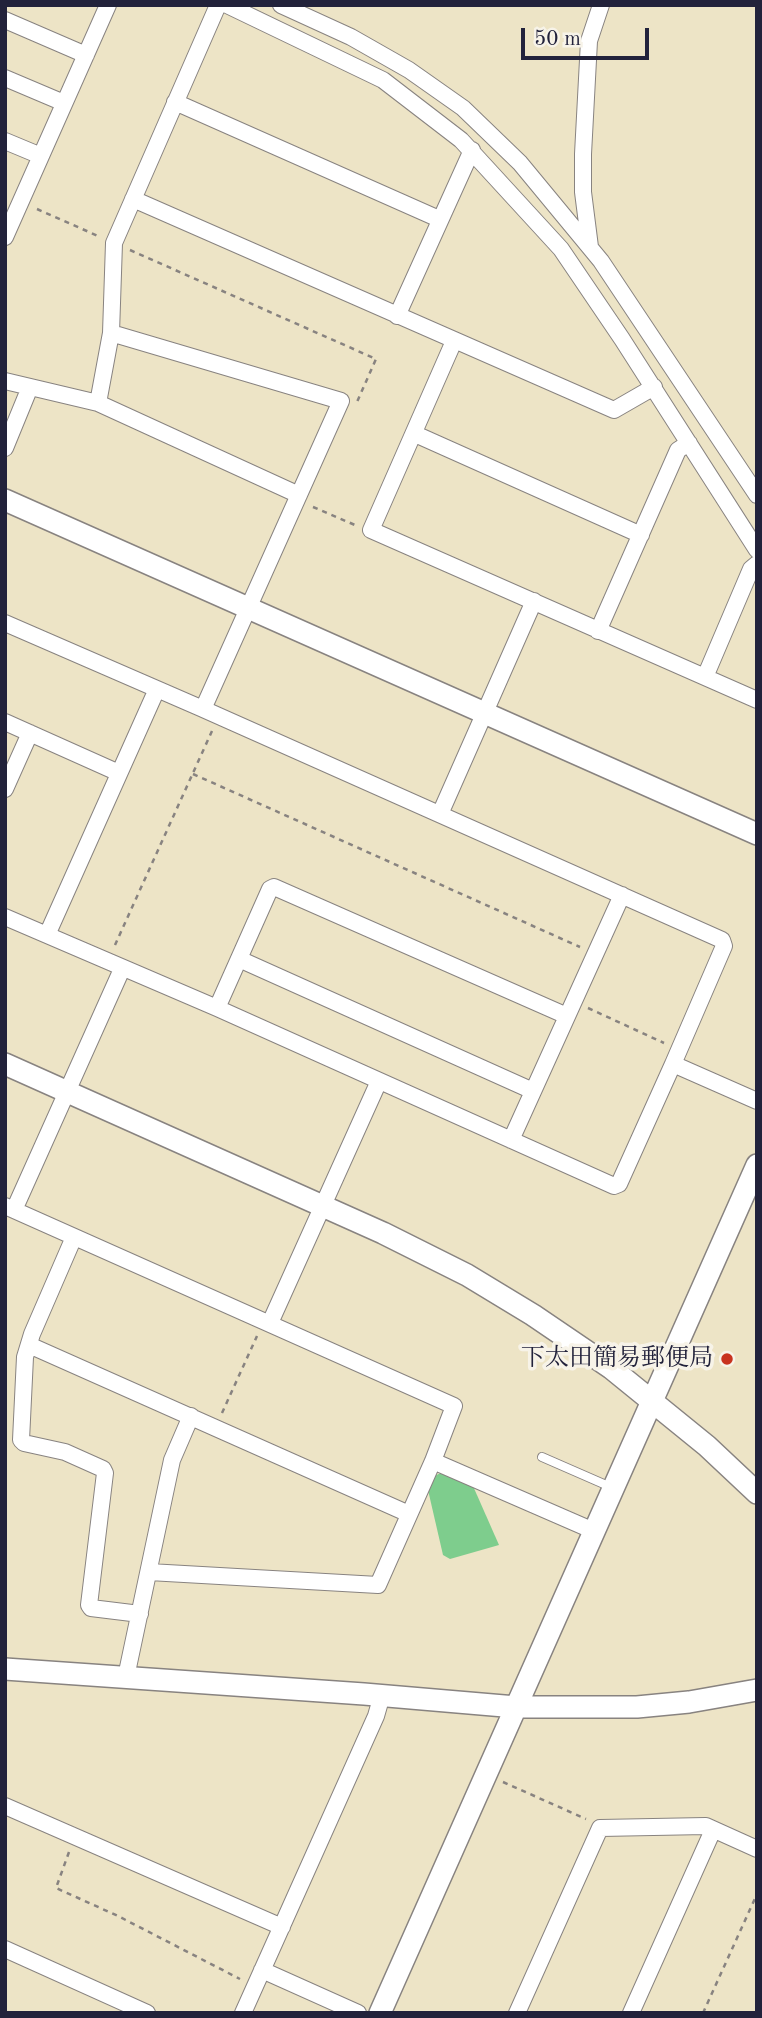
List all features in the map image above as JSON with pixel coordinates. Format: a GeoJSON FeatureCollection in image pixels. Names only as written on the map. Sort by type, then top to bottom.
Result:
{"type":"FeatureCollection","features":[{"type":"Feature","properties":{"kind":"street"},"geometry":{"type":"LineString","coordinates":[[99,403],[111,333],[114,243],[218,5]]}},
{"type":"Feature","properties":{"kind":"street"},"geometry":{"type":"LineString","coordinates":[[227,5],[383,80],[445,125],[471,150],[561,249],[654,387],[757,550]]}},
{"type":"Feature","properties":{"kind":"street"},"geometry":{"type":"LineString","coordinates":[[281,5],[384,54],[454,102],[489,131],[520,163],[590,247],[757,495]]}},
{"type":"Feature","properties":{"kind":"street"},"geometry":{"type":"LineString","coordinates":[[590,247],[583,192],[583,165],[589,41],[601,5]]}},
{"type":"Feature","properties":{"kind":"street"},"geometry":{"type":"LineString","coordinates":[[5,237],[106,6]]}},
{"type":"Feature","properties":{"kind":"street"},"geometry":{"type":"LineString","coordinates":[[5,20],[86,55]]}},
{"type":"Feature","properties":{"kind":"street"},"geometry":{"type":"LineString","coordinates":[[5,78],[64,103]]}},
{"type":"Feature","properties":{"kind":"street"},"geometry":{"type":"LineString","coordinates":[[176,102],[439,219]]}},
{"type":"Feature","properties":{"kind":"street"},"geometry":{"type":"LineString","coordinates":[[5,141],[41,156]]}},
{"type":"Feature","properties":{"kind":"street"},"geometry":{"type":"LineString","coordinates":[[397,316],[471,150]]}},
{"type":"Feature","properties":{"kind":"street"},"geometry":{"type":"LineString","coordinates":[[133,199],[614,410],[654,387]]}},
{"type":"Feature","properties":{"kind":"street"},"geometry":{"type":"LineString","coordinates":[[111,333],[341,401],[305,501],[248,608],[203,709]]}},
{"type":"Feature","properties":{"kind":"street"},"geometry":{"type":"LineString","coordinates":[[454,341],[372,530],[757,700]]}},
{"type":"Feature","properties":{"kind":"street"},"geometry":{"type":"LineString","coordinates":[[5,381],[99,403],[305,501]]}},
{"type":"Feature","properties":{"kind":"street"},"geometry":{"type":"LineString","coordinates":[[5,448],[30,387]]}},
{"type":"Feature","properties":{"kind":"street"},"geometry":{"type":"LineString","coordinates":[[415,433],[641,535]]}},
{"type":"Feature","properties":{"kind":"street"},"geometry":{"type":"LineString","coordinates":[[598,631],[678,450],[689,443]]}},
{"type":"Feature","properties":{"kind":"street"},"geometry":{"type":"LineString","coordinates":[[5,500],[757,834]]}},
{"type":"Feature","properties":{"kind":"street"},"geometry":{"type":"LineString","coordinates":[[705,677],[751,569],[757,564]]}},
{"type":"Feature","properties":{"kind":"street"},"geometry":{"type":"LineString","coordinates":[[440,814],[534,601]]}},
{"type":"Feature","properties":{"kind":"street"},"geometry":{"type":"LineString","coordinates":[[5,623],[622,895],[722,940],[724,946],[619,1184],[614,1186],[217,1008],[5,917]]}},
{"type":"Feature","properties":{"kind":"street"},"geometry":{"type":"LineString","coordinates":[[47,935],[157,689]]}},
{"type":"Feature","properties":{"kind":"street"},"geometry":{"type":"LineString","coordinates":[[5,722],[119,773]]}},
{"type":"Feature","properties":{"kind":"street"},"geometry":{"type":"LineString","coordinates":[[5,789],[30,733]]}},
{"type":"Feature","properties":{"kind":"street"},"geometry":{"type":"LineString","coordinates":[[217,1008],[270,889],[274,887],[567,1016]]}},
{"type":"Feature","properties":{"kind":"street"},"geometry":{"type":"LineString","coordinates":[[511,1140],[622,895]]}},
{"type":"Feature","properties":{"kind":"street"},"geometry":{"type":"LineString","coordinates":[[239,959],[533,1091]]}},
{"type":"Feature","properties":{"kind":"street"},"geometry":{"type":"LineString","coordinates":[[115,965],[66,1091],[10,1208],[454,1406],[455,1409],[375,1587],[149,1572]]}},
{"type":"Feature","properties":{"kind":"street"},"geometry":{"type":"LineString","coordinates":[[5,1064],[323,1206],[428,1255],[488,1287],[567,1337],[652,1400],[757,1493]]}},
{"type":"Feature","properties":{"kind":"street"},"geometry":{"type":"LineString","coordinates":[[673,1064],[757,1101]]}},
{"type":"Feature","properties":{"kind":"street"},"geometry":{"type":"LineString","coordinates":[[267,1322],[379,1081]]}},
{"type":"Feature","properties":{"kind":"street"},"geometry":{"type":"LineString","coordinates":[[380,2013],[757,1165]]}},
{"type":"Feature","properties":{"kind":"street"},"geometry":{"type":"LineString","coordinates":[[74,1237],[29,1345],[24,1372],[21,1440],[23,1443],[65,1452],[103,1469],[105,1473],[89,1605],[91,1608],[140,1614]]}},
{"type":"Feature","properties":{"kind":"street"},"geometry":{"type":"LineString","coordinates":[[29,1345],[409,1514]]}},
{"type":"Feature","properties":{"kind":"street"},"geometry":{"type":"LineString","coordinates":[[126,1677],[173,1460],[191,1416]]}},
{"type":"Feature","properties":{"kind":"street"},"geometry":{"type":"LineString","coordinates":[[433,1461],[594,1531]]}},
{"type":"Feature","properties":{"kind":"street"},"geometry":{"type":"LineString","coordinates":[[5,1669],[516,1707],[637,1707],[689,1702],[757,1690]]}},
{"type":"Feature","properties":{"kind":"street"},"geometry":{"type":"LineString","coordinates":[[243,2013],[376,1716],[382,1695]]}},
{"type":"Feature","properties":{"kind":"street"},"geometry":{"type":"LineString","coordinates":[[5,1806],[282,1927]]}},
{"type":"Feature","properties":{"kind":"street"},"geometry":{"type":"LineString","coordinates":[[522,2011],[601,1828],[706,1826],[757,1849]]}},
{"type":"Feature","properties":{"kind":"street"},"geometry":{"type":"LineString","coordinates":[[631,2013],[713,1830]]}},
{"type":"Feature","properties":{"kind":"street"},"geometry":{"type":"LineString","coordinates":[[5,1949],[147,2013]]}},
{"type":"Feature","properties":{"kind":"street"},"geometry":{"type":"LineString","coordinates":[[259,1978],[358,2013]]}},
{"type":"Feature","properties":{"kind":"lane"},"geometry":{"type":"LineString","coordinates":[[542,1457],[613,1488]]}},
{"type":"Feature","properties":{"kind":"path"},"geometry":{"type":"LineString","coordinates":[[21,201],[376,359],[354,408]]}},
{"type":"Feature","properties":{"kind":"path"},"geometry":{"type":"LineString","coordinates":[[305,501],[372,530]]}},
{"type":"Feature","properties":{"kind":"path"},"geometry":{"type":"LineString","coordinates":[[115,965],[218,716]]}},
{"type":"Feature","properties":{"kind":"path"},"geometry":{"type":"LineString","coordinates":[[193,774],[582,948]]}},
{"type":"Feature","properties":{"kind":"path"},"geometry":{"type":"LineString","coordinates":[[215,1427],[267,1322]]}},
{"type":"Feature","properties":{"kind":"path"},"geometry":{"type":"LineString","coordinates":[[499,1781],[601,1828]]}},
{"type":"Feature","properties":{"kind":"path"},"geometry":{"type":"LineString","coordinates":[[60,1848],[71,1853],[56,1888],[118,1916],[218,1969],[259,1978]]}},
{"type":"Feature","properties":{"kind":"path"},"geometry":{"type":"LineString","coordinates":[[703,2013],[757,1894]]}},
{"type":"Feature","properties":{"kind":"green space"},"geometry":{"type":"Polygon","coordinates":[[[441,1473],[473,1486],[499,1545],[450,1559],[443,1555],[428,1490],[434,1476],[441,1473]]]}},
{"type":"Feature","properties":{"kind":"place","name":"下太田簡易郵便局"},"geometry":{"type":"Point","coordinates":[727,1359]}}]}
